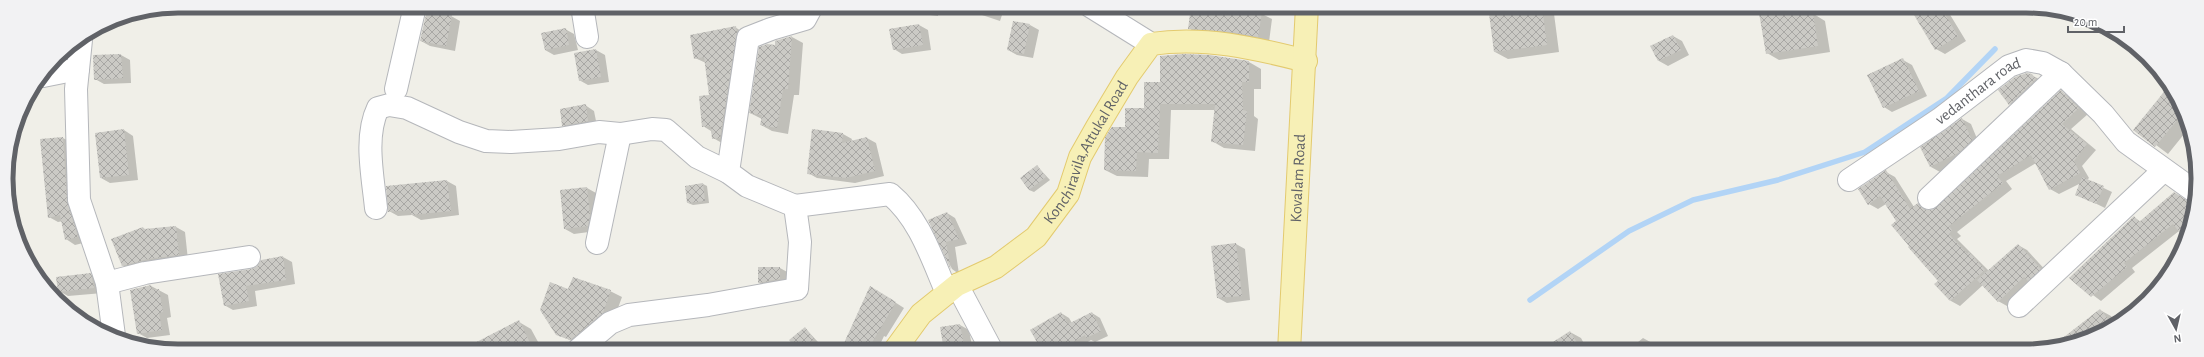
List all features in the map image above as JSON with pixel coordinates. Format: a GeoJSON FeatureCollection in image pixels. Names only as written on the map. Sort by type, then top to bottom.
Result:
{"type":"FeatureCollection","features":[{"type":"Feature","properties":{"kind":"main road","name":"Kovalam Road"},"geometry":{"type":"LineString","coordinates":[[1289,344],[1306,61],[1307,13]]}},
{"type":"Feature","properties":{"kind":"main road"},"geometry":{"type":"LineString","coordinates":[[1151,44],[1178,40],[1253,48],[1306,61]]}},
{"type":"Feature","properties":{"kind":"main road","name":"Konchiravila,Attukal Road"},"geometry":{"type":"LineString","coordinates":[[899,344],[921,314],[952,289],[996,267],[1036,237],[1068,194],[1083,151],[1127,77],[1151,44]]}},
{"type":"Feature","properties":{"kind":"street"},"geometry":{"type":"LineString","coordinates":[[396,89],[412,13]]}},
{"type":"Feature","properties":{"kind":"street"},"geometry":{"type":"LineString","coordinates":[[583,13],[587,37]]}},
{"type":"Feature","properties":{"kind":"street"},"geometry":{"type":"LineString","coordinates":[[728,172],[748,38],[770,29],[805,20],[808,13]]}},
{"type":"Feature","properties":{"kind":"street"},"geometry":{"type":"LineString","coordinates":[[1101,13],[1151,44]]}},
{"type":"Feature","properties":{"kind":"street"},"geometry":{"type":"LineString","coordinates":[[80,45],[76,89],[79,200],[107,283],[113,330]]}},
{"type":"Feature","properties":{"kind":"street","name":"vedanthara road"},"geometry":{"type":"LineString","coordinates":[[1849,180],[1940,119],[2009,66],[2026,60],[2043,63],[2062,73],[2103,114],[2126,142],[2191,188]]}},
{"type":"Feature","properties":{"kind":"street"},"geometry":{"type":"LineString","coordinates":[[50,75],[78,69]]}},
{"type":"Feature","properties":{"kind":"street"},"geometry":{"type":"LineString","coordinates":[[1929,198],[2062,73]]}},
{"type":"Feature","properties":{"kind":"street"},"geometry":{"type":"LineString","coordinates":[[376,208],[371,146],[373,118],[378,108],[390,105],[407,108],[459,132],[486,141],[511,142],[559,139],[599,132],[620,134],[652,129],[666,130],[697,156],[728,172],[748,186],[795,206],[890,194],[899,202],[915,222],[952,289],[987,344]]}},
{"type":"Feature","properties":{"kind":"street"},"geometry":{"type":"LineString","coordinates":[[597,243],[620,134]]}},
{"type":"Feature","properties":{"kind":"street"},"geometry":{"type":"LineString","coordinates":[[2019,306],[2164,170]]}},
{"type":"Feature","properties":{"kind":"street"},"geometry":{"type":"LineString","coordinates":[[585,344],[610,323],[629,315],[708,305],[797,289],[800,242],[795,206]]}},
{"type":"Feature","properties":{"kind":"street"},"geometry":{"type":"LineString","coordinates":[[107,283],[145,273],[249,257]]}},
{"type":"Feature","properties":{"kind":"building"},"geometry":{"type":"Polygon","coordinates":[[[426,13],[442,13],[452,15],[446,46],[420,41],[426,13]]]}},
{"type":"Feature","properties":{"kind":"building"},"geometry":{"type":"Polygon","coordinates":[[[1190,13],[1262,13],[1258,37],[1231,32],[1188,29],[1190,13]]]}},
{"type":"Feature","properties":{"kind":"building"},"geometry":{"type":"Polygon","coordinates":[[[1489,13],[1543,13],[1547,45],[1494,52],[1489,13]]]}},
{"type":"Feature","properties":{"kind":"building"},"geometry":{"type":"Polygon","coordinates":[[[1759,13],[1800,13],[1800,15],[1813,13],[1818,46],[1766,54],[1759,13]]]}},
{"type":"Feature","properties":{"kind":"building"},"geometry":{"type":"Polygon","coordinates":[[[1917,13],[1944,13],[1958,36],[1935,50],[1914,15],[1917,13]]]}},
{"type":"Feature","properties":{"kind":"building"},"geometry":{"type":"Polygon","coordinates":[[[1013,21],[1030,24],[1024,54],[1007,50],[1013,21]]]}},
{"type":"Feature","properties":{"kind":"building"},"geometry":{"type":"Polygon","coordinates":[[[919,24],[923,45],[893,50],[889,29],[919,24]]]}},
{"type":"Feature","properties":{"kind":"building"},"geometry":{"type":"Polygon","coordinates":[[[736,26],[737,33],[720,138],[712,139],[711,126],[702,127],[699,96],[709,95],[704,57],[694,59],[690,35],[736,26]]]}},
{"type":"Feature","properties":{"kind":"building"},"geometry":{"type":"Polygon","coordinates":[[[566,28],[569,45],[545,50],[541,33],[566,28]]]}},
{"type":"Feature","properties":{"kind":"building"},"geometry":{"type":"Polygon","coordinates":[[[1673,35],[1681,50],[1658,61],[1650,46],[1673,35]]]}},
{"type":"Feature","properties":{"kind":"building"},"geometry":{"type":"Polygon","coordinates":[[[792,36],[788,89],[783,89],[777,128],[760,125],[762,115],[749,113],[759,47],[767,44],[775,45],[775,41],[792,36]]]}},
{"type":"Feature","properties":{"kind":"building"},"geometry":{"type":"Polygon","coordinates":[[[596,49],[601,77],[579,81],[574,53],[596,49]]]}},
{"type":"Feature","properties":{"kind":"building"},"geometry":{"type":"Polygon","coordinates":[[[121,54],[123,78],[94,80],[93,55],[121,54]]]}},
{"type":"Feature","properties":{"kind":"building"},"geometry":{"type":"Polygon","coordinates":[[[1184,54],[1209,55],[1249,61],[1249,82],[1242,82],[1243,110],[1247,111],[1243,145],[1211,142],[1215,104],[1160,104],[1158,153],[1137,152],[1136,171],[1104,170],[1105,137],[1112,127],[1125,127],[1125,108],[1144,108],[1144,82],[1160,82],[1160,56],[1184,54]]]}},
{"type":"Feature","properties":{"kind":"building"},"geometry":{"type":"Polygon","coordinates":[[[1903,58],[1919,91],[1883,108],[1867,75],[1903,58]]]}},
{"type":"Feature","properties":{"kind":"building"},"geometry":{"type":"Polygon","coordinates":[[[2027,73],[2032,74],[2036,79],[2009,105],[1998,90],[2015,77],[2027,73]]]}},
{"type":"Feature","properties":{"kind":"building"},"geometry":{"type":"Polygon","coordinates":[[[2061,90],[2079,108],[2062,124],[2087,144],[2074,161],[2080,173],[2049,190],[2031,155],[1997,176],[2003,183],[1949,226],[1952,230],[1949,234],[1967,254],[1969,252],[1985,270],[1950,301],[1934,284],[1938,281],[1891,225],[1896,221],[1880,196],[1868,205],[1858,189],[1886,170],[1910,209],[1918,203],[1925,210],[1932,210],[2061,90]]]}},
{"type":"Feature","properties":{"kind":"building"},"geometry":{"type":"Polygon","coordinates":[[[2165,90],[2174,105],[2179,118],[2155,147],[2133,130],[2165,90]]]}},
{"type":"Feature","properties":{"kind":"building"},"geometry":{"type":"Polygon","coordinates":[[[586,104],[588,121],[562,126],[560,109],[586,104]]]}},
{"type":"Feature","properties":{"kind":"building"},"geometry":{"type":"Polygon","coordinates":[[[1962,118],[1972,140],[1958,153],[1930,167],[1920,147],[1962,118]]]}},
{"type":"Feature","properties":{"kind":"building"},"geometry":{"type":"Polygon","coordinates":[[[124,129],[129,175],[100,178],[95,133],[124,129]]]}},
{"type":"Feature","properties":{"kind":"building"},"geometry":{"type":"Polygon","coordinates":[[[812,129],[843,133],[842,143],[867,137],[875,171],[846,178],[807,174],[812,129]]]}},
{"type":"Feature","properties":{"kind":"building"},"geometry":{"type":"Polygon","coordinates":[[[63,137],[67,201],[78,237],[65,240],[60,215],[48,218],[40,139],[63,137]]]}},
{"type":"Feature","properties":{"kind":"building"},"geometry":{"type":"Polygon","coordinates":[[[1037,165],[1046,177],[1029,190],[1020,178],[1037,165]]]}},
{"type":"Feature","properties":{"kind":"building"},"geometry":{"type":"Polygon","coordinates":[[[2082,177],[2104,186],[2096,204],[2075,195],[2082,177]]]}},
{"type":"Feature","properties":{"kind":"building"},"geometry":{"type":"Polygon","coordinates":[[[447,180],[451,211],[411,215],[410,210],[388,212],[386,186],[447,180]]]}},
{"type":"Feature","properties":{"kind":"building"},"geometry":{"type":"Polygon","coordinates":[[[703,183],[705,201],[687,203],[685,186],[703,183]]]}},
{"type":"Feature","properties":{"kind":"building"},"geometry":{"type":"Polygon","coordinates":[[[587,187],[590,215],[588,226],[564,229],[560,190],[587,187]]]}},
{"type":"Feature","properties":{"kind":"building"},"geometry":{"type":"Polygon","coordinates":[[[2174,192],[2190,202],[2181,234],[2173,224],[2124,263],[2127,267],[2091,297],[2069,278],[2134,216],[2139,222],[2174,192]]]}},
{"type":"Feature","properties":{"kind":"building"},"geometry":{"type":"Polygon","coordinates":[[[947,212],[959,239],[946,242],[951,270],[928,220],[947,212]]]}},
{"type":"Feature","properties":{"kind":"building"},"geometry":{"type":"Polygon","coordinates":[[[176,226],[179,255],[148,259],[122,266],[111,239],[143,227],[144,229],[176,226]]]}},
{"type":"Feature","properties":{"kind":"building"},"geometry":{"type":"Polygon","coordinates":[[[1236,243],[1242,296],[1217,298],[1211,246],[1236,243]]]}},
{"type":"Feature","properties":{"kind":"building"},"geometry":{"type":"Polygon","coordinates":[[[2018,244],[2041,269],[2028,281],[2024,277],[1998,302],[1977,280],[2018,244]]]}},
{"type":"Feature","properties":{"kind":"building"},"geometry":{"type":"Polygon","coordinates":[[[283,256],[286,280],[246,286],[249,301],[224,306],[218,274],[251,269],[257,266],[261,260],[283,256]]]}},
{"type":"Feature","properties":{"kind":"building"},"geometry":{"type":"Polygon","coordinates":[[[758,267],[780,267],[780,279],[758,283],[758,267]]]}},
{"type":"Feature","properties":{"kind":"building"},"geometry":{"type":"Polygon","coordinates":[[[91,273],[94,288],[58,292],[56,277],[91,273]]]}},
{"type":"Feature","properties":{"kind":"building"},"geometry":{"type":"Polygon","coordinates":[[[573,277],[611,290],[603,313],[570,340],[556,335],[540,310],[550,282],[568,289],[573,277]]]}},
{"type":"Feature","properties":{"kind":"building"},"geometry":{"type":"Polygon","coordinates":[[[151,285],[152,290],[159,289],[163,312],[159,313],[162,330],[137,334],[130,290],[151,285]]]}},
{"type":"Feature","properties":{"kind":"building"},"geometry":{"type":"Polygon","coordinates":[[[870,286],[896,302],[871,344],[844,343],[870,286]]]}},
{"type":"Feature","properties":{"kind":"building"},"geometry":{"type":"Polygon","coordinates":[[[2100,309],[2110,321],[2079,335],[2059,341],[2100,309]]]}},
{"type":"Feature","properties":{"kind":"building"},"geometry":{"type":"Polygon","coordinates":[[[1061,312],[1068,324],[1092,312],[1101,331],[1086,338],[1085,335],[1070,344],[1038,344],[1030,330],[1061,312]]]}},
{"type":"Feature","properties":{"kind":"building"},"geometry":{"type":"Polygon","coordinates":[[[519,320],[531,344],[473,344],[519,320]]]}},
{"type":"Feature","properties":{"kind":"building"},"geometry":{"type":"Polygon","coordinates":[[[960,324],[964,344],[943,344],[940,327],[960,324]]]}},
{"type":"Feature","properties":{"kind":"building"},"geometry":{"type":"Polygon","coordinates":[[[805,327],[814,339],[807,344],[792,344],[789,340],[805,327]]]}},
{"type":"Feature","properties":{"kind":"building"},"geometry":{"type":"Polygon","coordinates":[[[1570,331],[1578,344],[1550,344],[1570,331]]]}},
{"type":"Feature","properties":{"kind":"waterway"},"geometry":{"type":"LineString","coordinates":[[1530,300],[1629,231],[1693,200],[1778,180],[1865,152],[1947,98],[1995,49]]}}]}
